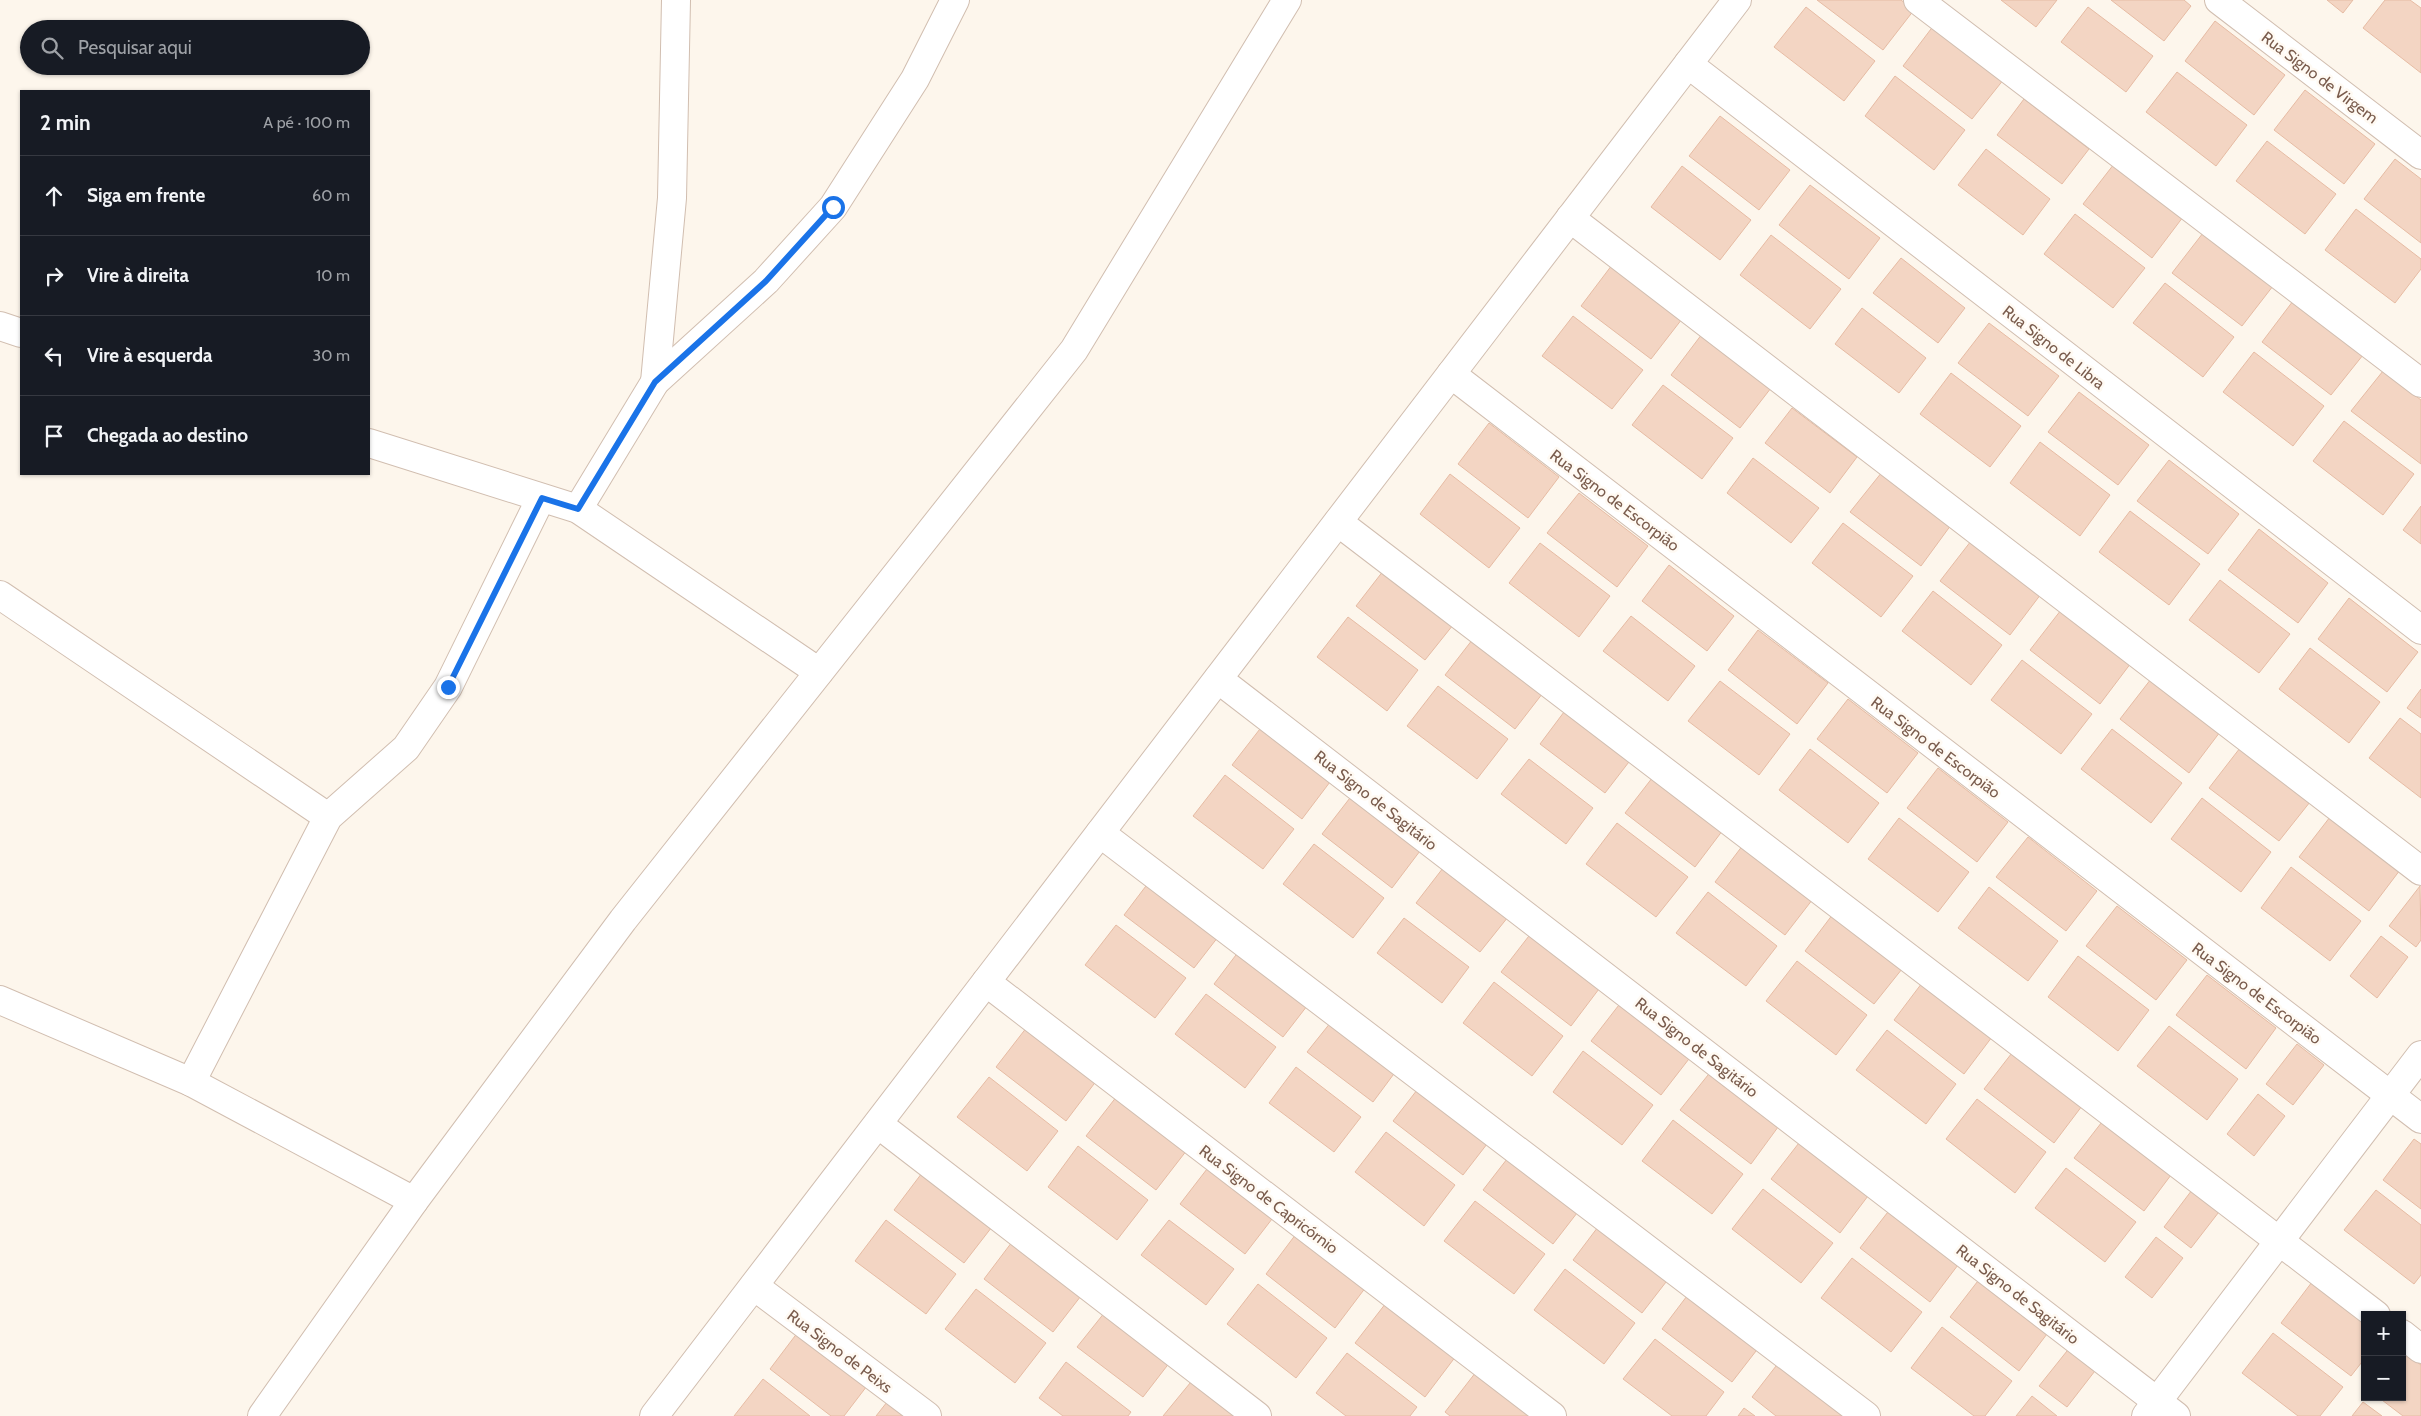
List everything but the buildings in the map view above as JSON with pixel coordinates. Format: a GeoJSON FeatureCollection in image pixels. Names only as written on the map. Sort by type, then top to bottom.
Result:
{"type":"FeatureCollection","features":[{"type":"Feature","properties":{"kind":"street"},"geometry":{"type":"LineString","coordinates":[[655,382],[672,198],[676,0]]}},
{"type":"Feature","properties":{"kind":"street"},"geometry":{"type":"LineString","coordinates":[[578,509],[655,382],[766,281],[833,207],[915,79],[955,0]]}},
{"type":"Feature","properties":{"kind":"street"},"geometry":{"type":"LineString","coordinates":[[262,1416],[414,1201],[623,920],[1074,350],[1287,0]]}},
{"type":"Feature","properties":{"kind":"street"},"geometry":{"type":"LineString","coordinates":[[654,1416],[1737,0]]}},
{"type":"Feature","properties":{"kind":"street"},"geometry":{"type":"LineString","coordinates":[[1918,0],[2421,383]]}},
{"type":"Feature","properties":{"kind":"street","name":"Rua Signo de Virgem"},"geometry":{"type":"LineString","coordinates":[[2219,0],[2421,155]]}},
{"type":"Feature","properties":{"kind":"street","name":"Rua Signo de Libra"},"geometry":{"type":"LineString","coordinates":[[1688,64],[2421,630]]}},
{"type":"Feature","properties":{"kind":"street"},"geometry":{"type":"LineString","coordinates":[[1570,218],[2421,871]]}},
{"type":"Feature","properties":{"kind":"street"},"geometry":{"type":"LineString","coordinates":[[0,326],[20,333]]}},
{"type":"Feature","properties":{"kind":"street","name":"Rua Signo de Escorpião"},"geometry":{"type":"LineString","coordinates":[[1451,374],[2421,1119]]}},
{"type":"Feature","properties":{"kind":"street"},"geometry":{"type":"LineString","coordinates":[[370,443],[578,509],[819,672]]}},
{"type":"Feature","properties":{"kind":"street"},"geometry":{"type":"LineString","coordinates":[[192,1082],[328,817],[406,748],[448,687],[542,498]]}},
{"type":"Feature","properties":{"kind":"street"},"geometry":{"type":"LineString","coordinates":[[1338,522],[2371,1311]]}},
{"type":"Feature","properties":{"kind":"street"},"geometry":{"type":"LineString","coordinates":[[0,595],[328,817]]}},
{"type":"Feature","properties":{"kind":"street","name":"Rua Signo de Sagitário"},"geometry":{"type":"LineString","coordinates":[[1218,679],[2160,1411]]}},
{"type":"Feature","properties":{"kind":"street"},"geometry":{"type":"LineString","coordinates":[[1100,833],[1866,1416]]}},
{"type":"Feature","properties":{"kind":"street","name":"Rua Signo de Capricórnio"},"geometry":{"type":"LineString","coordinates":[[986,982],[1552,1416]]}},
{"type":"Feature","properties":{"kind":"street"},"geometry":{"type":"LineString","coordinates":[[0,1000],[192,1082],[414,1201]]}},
{"type":"Feature","properties":{"kind":"street"},"geometry":{"type":"LineString","coordinates":[[2160,1411],[2280,1241],[2421,1055]]}},
{"type":"Feature","properties":{"kind":"street"},"geometry":{"type":"LineString","coordinates":[[878,1124],[1257,1416]]}},
{"type":"Feature","properties":{"kind":"street","name":"Rua Signo de Peixs"},"geometry":{"type":"LineString","coordinates":[[754,1286],[927,1416]]}},
{"type":"Feature","properties":{"kind":"street"},"geometry":{"type":"LineString","coordinates":[[2406,1337],[2421,1349]]}},
{"type":"Feature","properties":{"kind":"route"},"geometry":{"type":"LineString","coordinates":[[448,687],[542,498],[578,509],[655,382],[766,281],[833,207]]}}]}
